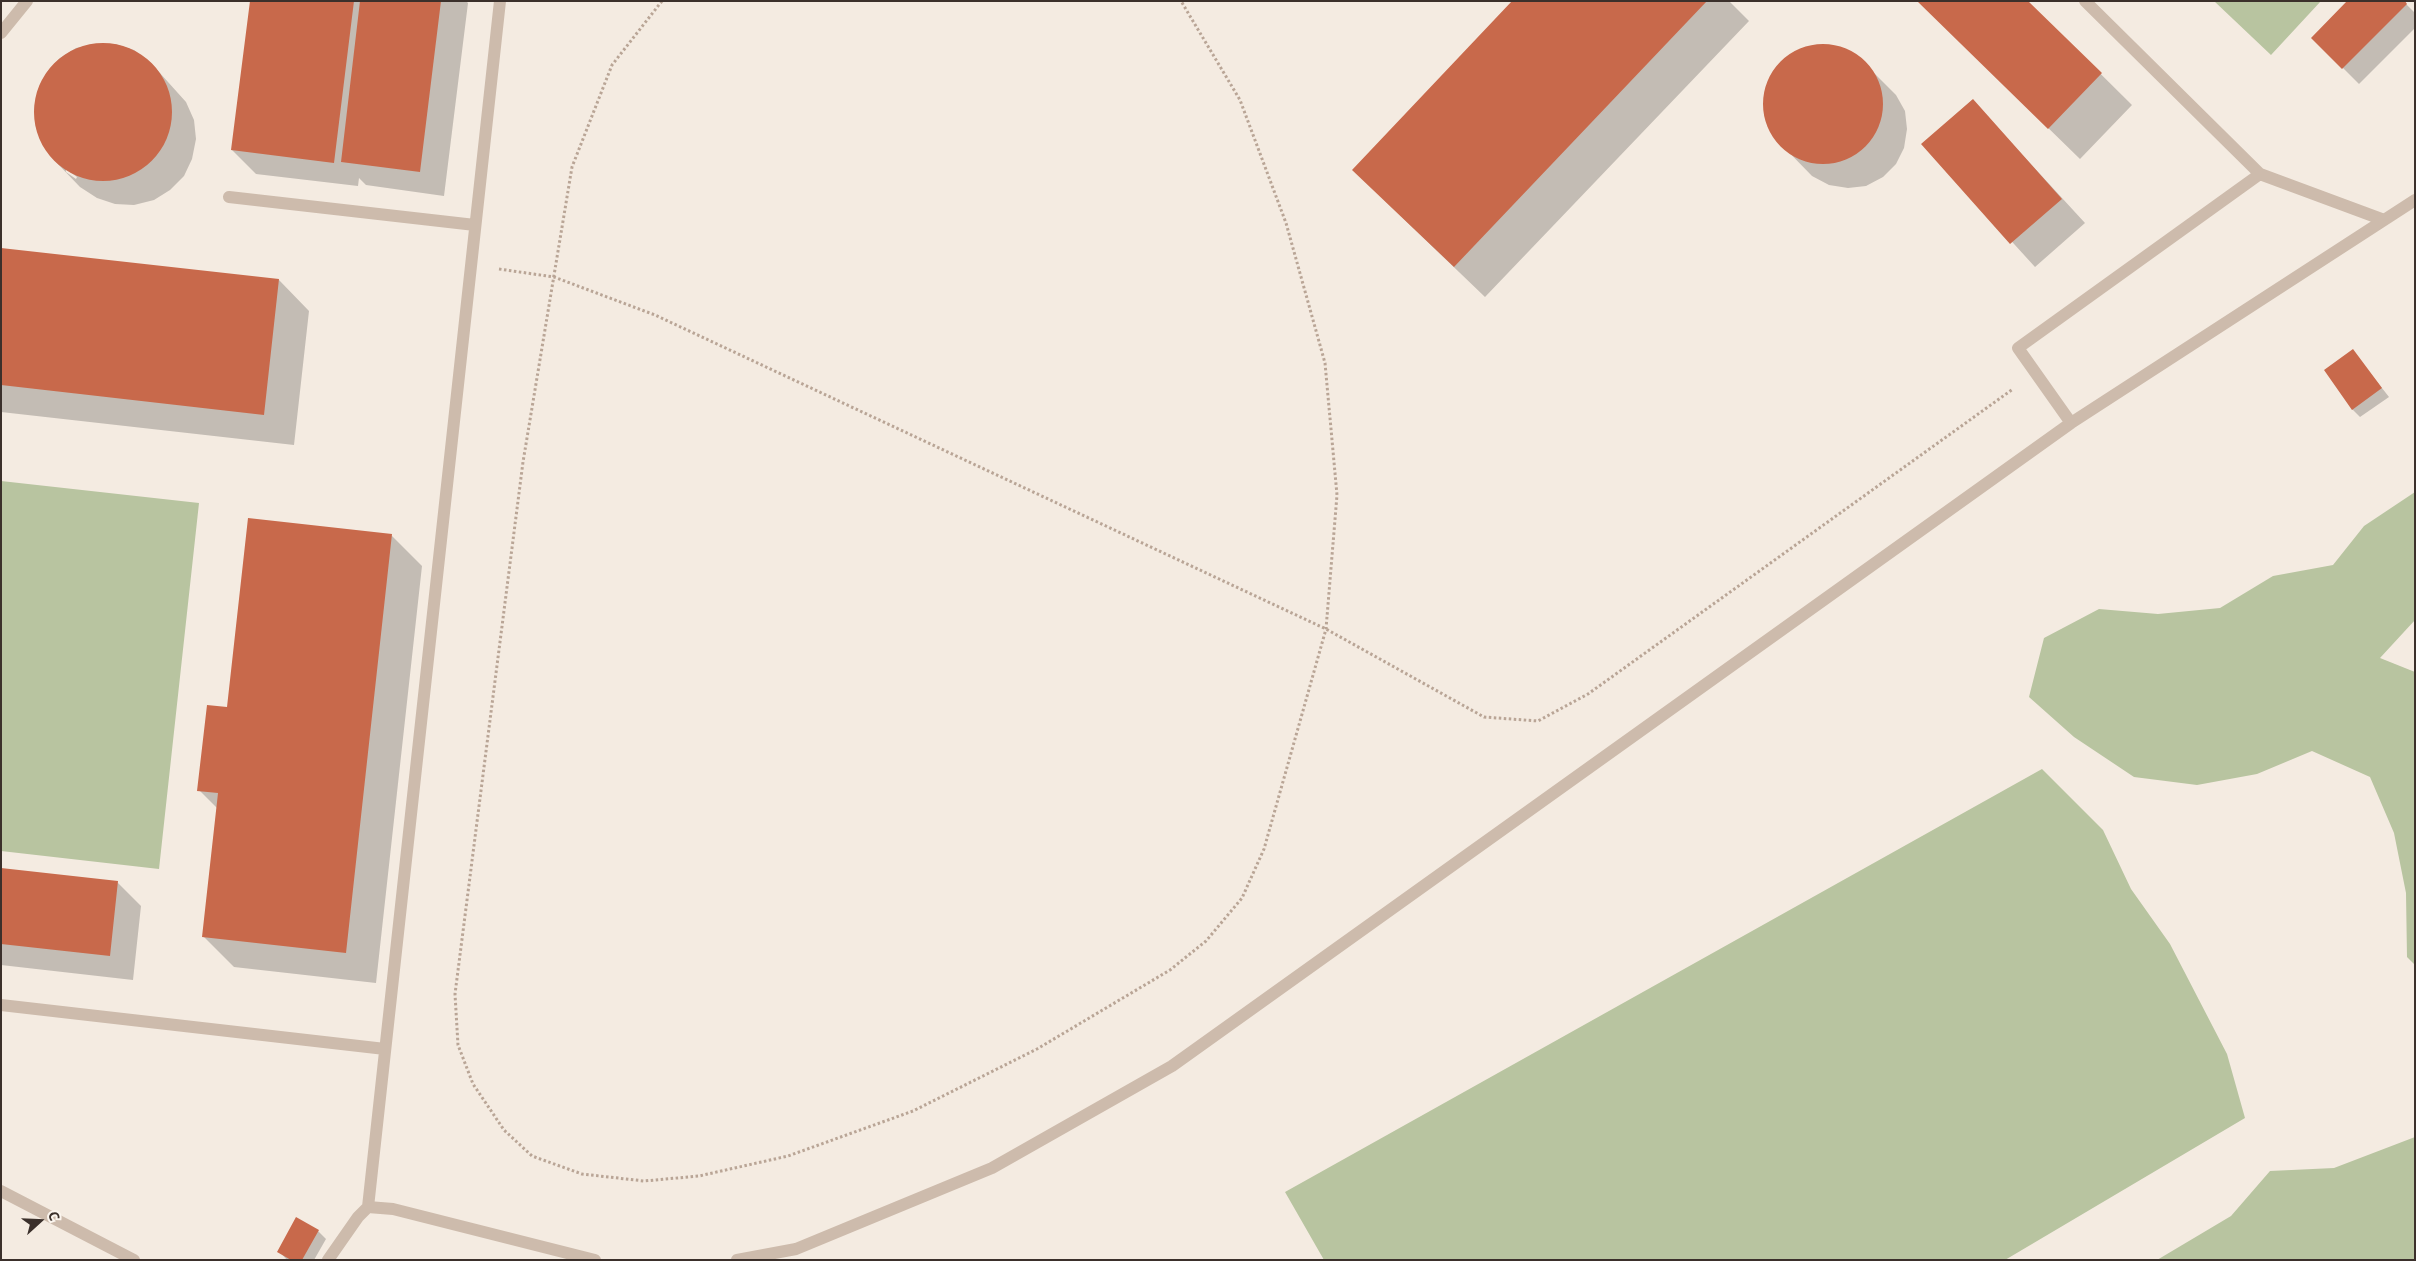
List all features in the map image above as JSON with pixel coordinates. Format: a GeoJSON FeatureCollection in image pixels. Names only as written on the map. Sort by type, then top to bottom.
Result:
{"type":"FeatureCollection","features":[{"type":"Feature","properties":{"kind":"street"},"geometry":{"type":"LineString","coordinates":[[1,33],[27,1]]}},
{"type":"Feature","properties":{"kind":"street"},"geometry":{"type":"LineString","coordinates":[[328,1260],[358,1217],[368,1207],[500,1]]}},
{"type":"Feature","properties":{"kind":"street"},"geometry":{"type":"LineString","coordinates":[[2084,1],[2260,174],[2384,220]]}},
{"type":"Feature","properties":{"kind":"street"},"geometry":{"type":"LineString","coordinates":[[2072,423],[2018,348],[2260,174]]}},
{"type":"Feature","properties":{"kind":"street"},"geometry":{"type":"LineString","coordinates":[[229,197],[475,225]]}},
{"type":"Feature","properties":{"kind":"street"},"geometry":{"type":"LineString","coordinates":[[737,1260],[796,1249],[992,1168],[1172,1066],[2072,423],[2415,200]]}},
{"type":"Feature","properties":{"kind":"street"},"geometry":{"type":"LineString","coordinates":[[1,1005],[385,1049]]}},
{"type":"Feature","properties":{"kind":"street"},"geometry":{"type":"LineString","coordinates":[[1,1191],[134,1260]]}},
{"type":"Feature","properties":{"kind":"street"},"geometry":{"type":"LineString","coordinates":[[368,1207],[393,1209],[595,1260]]}},
{"type":"Feature","properties":{"kind":"path"},"geometry":{"type":"LineString","coordinates":[[662,1],[612,65],[572,167],[522,462],[455,994],[458,1045],[473,1084],[504,1130],[532,1156],[582,1174],[644,1181],[699,1176],[788,1156],[913,1111],[1037,1050],[1170,970],[1206,941],[1242,898],[1264,849],[1326,629],[1337,496],[1326,363],[1286,223],[1240,100],[1181,1]]}},
{"type":"Feature","properties":{"kind":"path"},"geometry":{"type":"LineString","coordinates":[[471,264],[554,277],[655,315],[1326,629],[1484,717],[1538,721],[1588,694],[2035,373]]}},
{"type":"Feature","properties":{"kind":"green space"},"geometry":{"type":"Polygon","coordinates":[[[2214,1],[2321,1],[2271,55],[2214,1]]]}},
{"type":"Feature","properties":{"kind":"green space"},"geometry":{"type":"Polygon","coordinates":[[[1,481],[199,503],[159,869],[1,851],[1,481]]]}},
{"type":"Feature","properties":{"kind":"green space"},"geometry":{"type":"Polygon","coordinates":[[[2415,492],[2415,620],[2380,658],[2415,672],[2415,965],[2407,957],[2406,893],[2394,833],[2370,777],[2312,751],[2257,774],[2197,785],[2134,777],[2074,737],[2029,697],[2044,638],[2099,609],[2158,614],[2220,608],[2273,576],[2333,565],[2364,526],[2415,492]]]}},
{"type":"Feature","properties":{"kind":"green space"},"geometry":{"type":"Polygon","coordinates":[[[2042,769],[2103,830],[2131,889],[2170,944],[2227,1054],[2245,1118],[2005,1260],[1324,1260],[1285,1192],[2042,769]]]}},
{"type":"Feature","properties":{"kind":"green space"},"geometry":{"type":"Polygon","coordinates":[[[2415,1137],[2415,1260],[2157,1260],[2231,1216],[2270,1171],[2334,1168],[2415,1137]]]}},
{"type":"Feature","properties":{"kind":"building"},"geometry":{"type":"Polygon","coordinates":[[[250,1],[354,1],[334,163],[231,150],[250,1]]]}},
{"type":"Feature","properties":{"kind":"building"},"geometry":{"type":"Polygon","coordinates":[[[360,1],[441,1],[420,172],[341,162],[360,1]]]}},
{"type":"Feature","properties":{"kind":"building"},"geometry":{"type":"Polygon","coordinates":[[[1512,1],[1707,1],[1454,267],[1352,170],[1512,1]]]}},
{"type":"Feature","properties":{"kind":"building"},"geometry":{"type":"Polygon","coordinates":[[[1917,1],[2028,1],[2102,73],[2048,129],[1917,1]]]}},
{"type":"Feature","properties":{"kind":"building"},"geometry":{"type":"Polygon","coordinates":[[[2347,1],[2405,1],[2407,4],[2342,69],[2311,38],[2347,1]]]}},
{"type":"Feature","properties":{"kind":"building"},"geometry":{"type":"Polygon","coordinates":[[[103,43],[117,44],[130,48],[142,54],[152,63],[161,73],[167,85],[171,98],[171,126],[167,139],[161,151],[152,161],[142,170],[130,176],[117,180],[103,181],[89,180],[76,176],[64,170],[54,161],[45,151],[39,139],[35,126],[34,112],[35,98],[39,85],[45,73],[54,63],[64,54],[76,48],[89,44],[103,43]]]}},
{"type":"Feature","properties":{"kind":"building"},"geometry":{"type":"Polygon","coordinates":[[[1823,44],[1846,48],[1866,61],[1879,81],[1883,104],[1879,127],[1866,147],[1846,160],[1823,164],[1800,160],[1780,147],[1767,127],[1763,104],[1767,81],[1780,61],[1800,48],[1823,44]]]}},
{"type":"Feature","properties":{"kind":"building"},"geometry":{"type":"Polygon","coordinates":[[[1973,99],[2062,199],[2010,244],[1921,144],[1973,99]]]}},
{"type":"Feature","properties":{"kind":"building"},"geometry":{"type":"Polygon","coordinates":[[[1,248],[279,279],[264,415],[1,385],[1,248]]]}},
{"type":"Feature","properties":{"kind":"building"},"geometry":{"type":"Polygon","coordinates":[[[2353,349],[2382,388],[2352,410],[2324,370],[2353,349]]]}},
{"type":"Feature","properties":{"kind":"building"},"geometry":{"type":"Polygon","coordinates":[[[248,518],[392,534],[346,953],[202,937],[218,793],[197,791],[207,705],[227,707],[248,518]]]}},
{"type":"Feature","properties":{"kind":"building"},"geometry":{"type":"Polygon","coordinates":[[[1,868],[118,881],[110,956],[1,944],[1,868]]]}},
{"type":"Feature","properties":{"kind":"building"},"geometry":{"type":"Polygon","coordinates":[[[296,1217],[319,1230],[302,1260],[291,1260],[277,1252],[296,1217]]]}}]}
